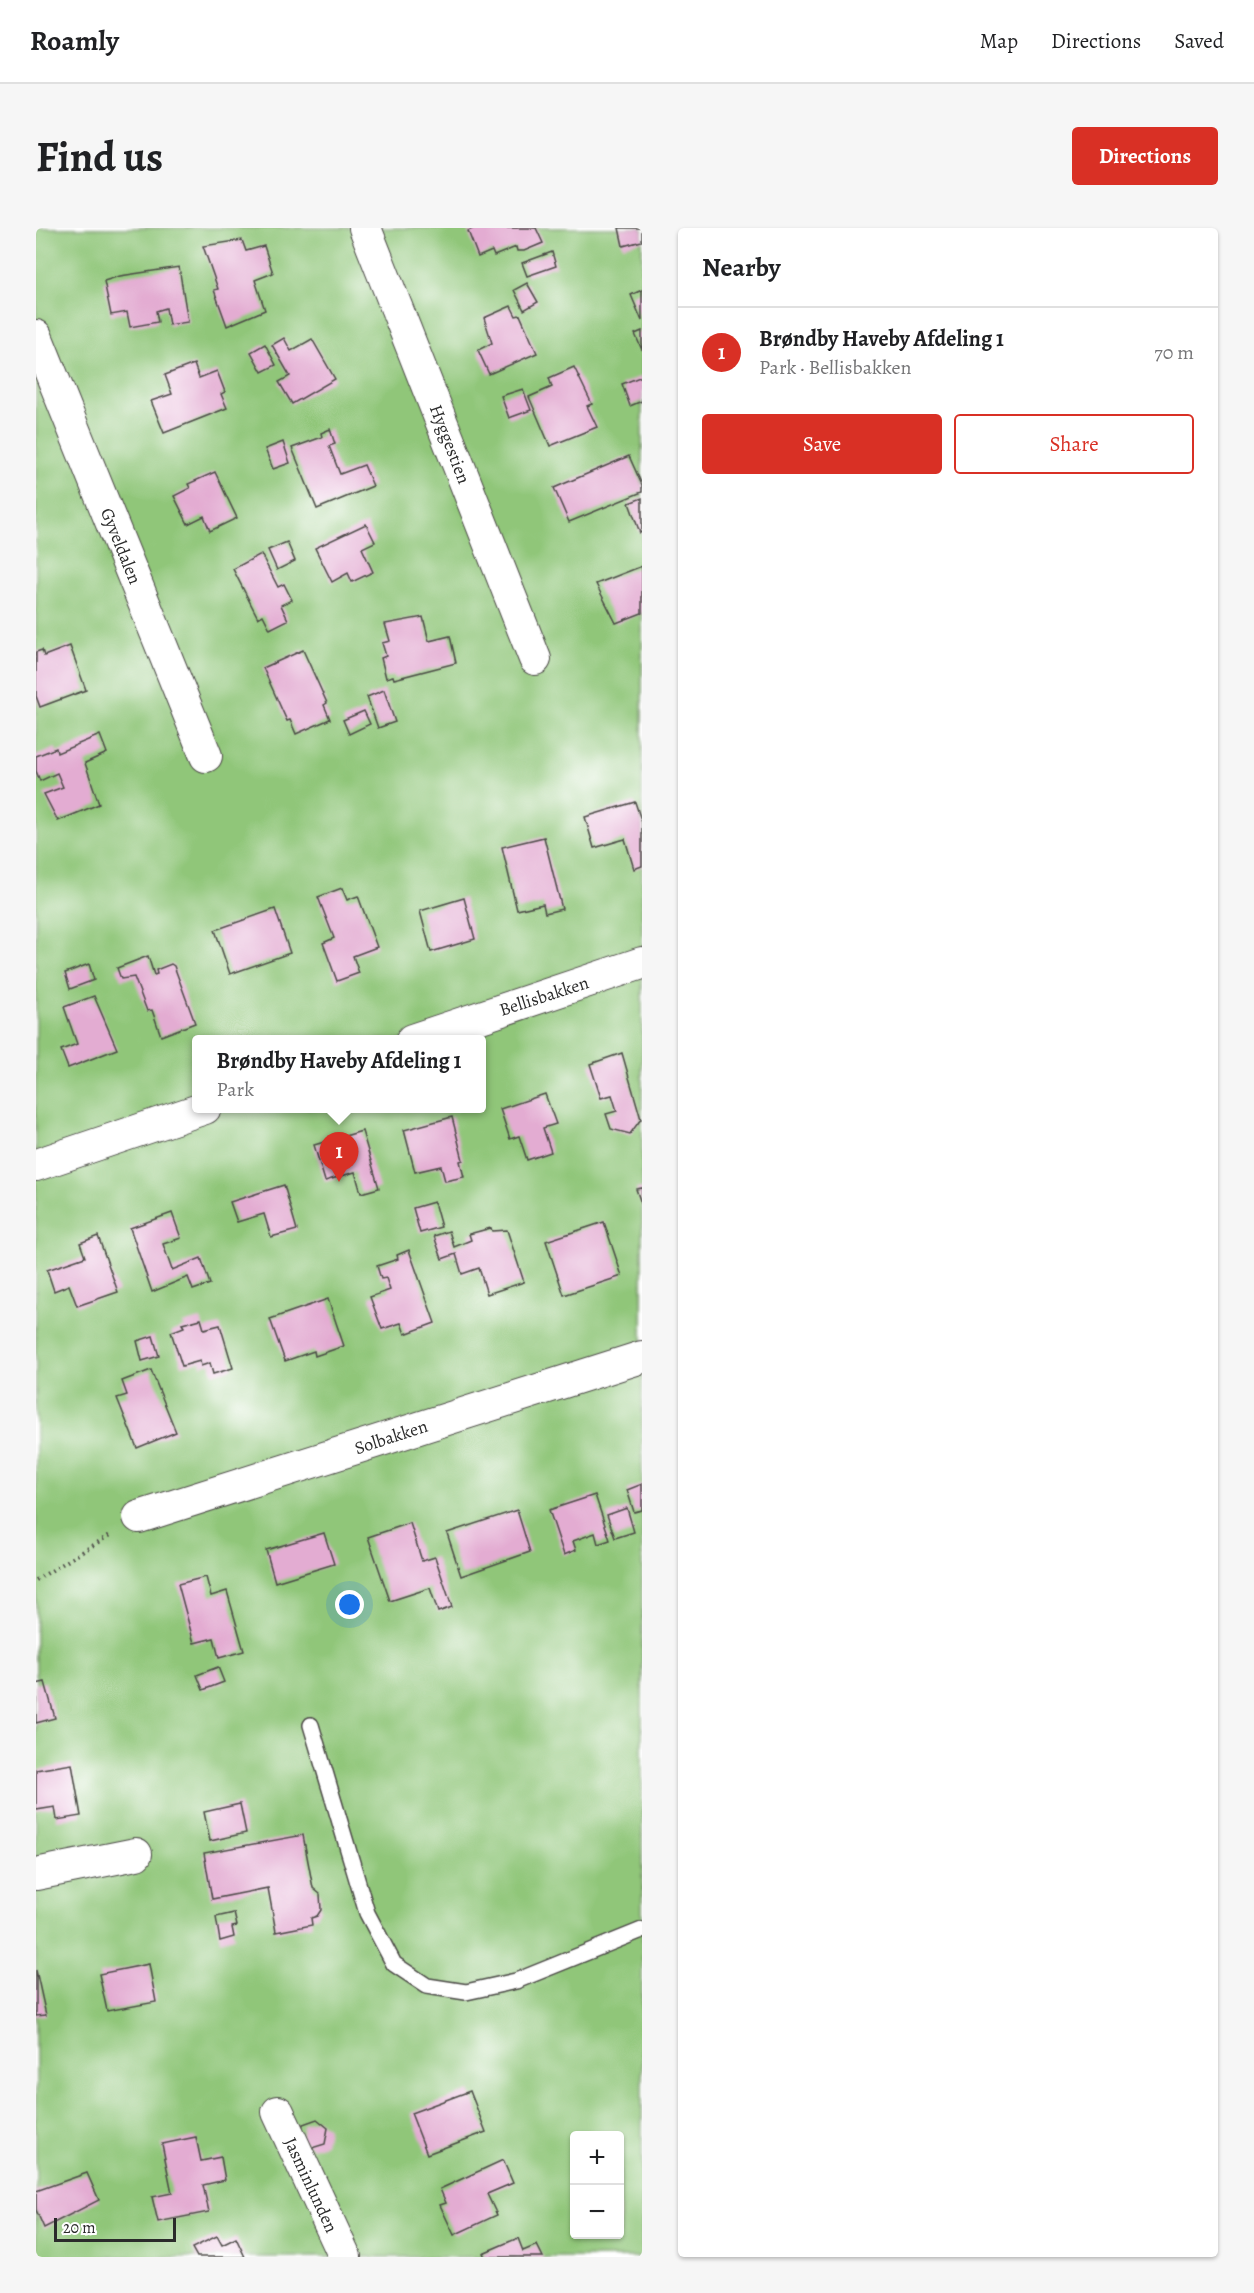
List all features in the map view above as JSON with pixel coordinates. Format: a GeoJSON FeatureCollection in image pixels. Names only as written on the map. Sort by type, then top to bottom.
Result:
{"type":"FeatureCollection","features":[{"type":"Feature","properties":{"kind":"street","name":"Hyggestien"},"geometry":{"type":"LineString","coordinates":[[365,228],[535,659]]}},
{"type":"Feature","properties":{"kind":"street","name":"Gyveldalen"},"geometry":{"type":"LineString","coordinates":[[36,336],[206,756]]}},
{"type":"Feature","properties":{"kind":"street","name":"Bellisbakken"},"geometry":{"type":"LineString","coordinates":[[427,1035],[642,963]]}},
{"type":"Feature","properties":{"kind":"street"},"geometry":{"type":"LineString","coordinates":[[36,1165],[192,1112]]}},
{"type":"Feature","properties":{"kind":"street","name":"Solbakken"},"geometry":{"type":"LineString","coordinates":[[139,1517],[642,1357]]}},
{"type":"Feature","properties":{"kind":"street"},"geometry":{"type":"LineString","coordinates":[[36,1874],[136,1854]]}},
{"type":"Feature","properties":{"kind":"street","name":"Jasminlunden"},"geometry":{"type":"LineString","coordinates":[[278,2112],[345,2257]]}},
{"type":"Feature","properties":{"kind":"lane"},"geometry":{"type":"LineString","coordinates":[[311,1725],[367,1914],[394,1964],[427,1986],[466,1992],[516,1981],[642,1930]]}},
{"type":"Feature","properties":{"kind":"path"},"geometry":{"type":"LineString","coordinates":[[36,1580],[139,1517]]}},
{"type":"Feature","properties":{"kind":"green space"},"geometry":{"type":"Polygon","coordinates":[[[36,228],[642,228],[642,2257],[36,2257],[36,228]]]}},
{"type":"Feature","properties":{"kind":"building"},"geometry":{"type":"Polygon","coordinates":[[[474,228],[536,228],[543,243],[524,251],[517,251],[516,247],[494,256],[492,251],[478,257],[468,231],[474,228]]]}},
{"type":"Feature","properties":{"kind":"building"},"geometry":{"type":"Polygon","coordinates":[[[619,228],[642,228],[642,241],[623,246],[619,228]]]}},
{"type":"Feature","properties":{"kind":"building"},"geometry":{"type":"Polygon","coordinates":[[[242,240],[246,251],[264,246],[273,273],[255,280],[265,310],[227,326],[214,290],[218,289],[203,246],[242,240]]]}},
{"type":"Feature","properties":{"kind":"building"},"geometry":{"type":"Polygon","coordinates":[[[552,252],[556,266],[527,276],[522,263],[552,252]]]}},
{"type":"Feature","properties":{"kind":"building"},"geometry":{"type":"Polygon","coordinates":[[[179,267],[188,322],[169,325],[166,308],[156,311],[158,322],[130,327],[127,312],[111,315],[104,281],[120,276],[179,267]]]}},
{"type":"Feature","properties":{"kind":"building"},"geometry":{"type":"Polygon","coordinates":[[[527,283],[538,302],[524,310],[514,290],[527,283]]]}},
{"type":"Feature","properties":{"kind":"building"},"geometry":{"type":"Polygon","coordinates":[[[642,290],[642,321],[631,295],[642,290]]]}},
{"type":"Feature","properties":{"kind":"building"},"geometry":{"type":"Polygon","coordinates":[[[511,306],[516,316],[520,315],[537,353],[489,374],[478,350],[492,343],[484,318],[511,306]]]}},
{"type":"Feature","properties":{"kind":"building"},"geometry":{"type":"Polygon","coordinates":[[[642,331],[642,350],[635,334],[642,331]]]}},
{"type":"Feature","properties":{"kind":"building"},"geometry":{"type":"Polygon","coordinates":[[[284,338],[291,351],[312,339],[335,379],[292,404],[279,382],[290,376],[272,345],[284,338]]]}},
{"type":"Feature","properties":{"kind":"building"},"geometry":{"type":"Polygon","coordinates":[[[265,344],[276,365],[262,372],[251,352],[265,344]]]}},
{"type":"Feature","properties":{"kind":"building"},"geometry":{"type":"Polygon","coordinates":[[[194,364],[199,378],[217,371],[225,392],[221,394],[227,408],[164,433],[151,401],[172,394],[165,375],[194,364]]]}},
{"type":"Feature","properties":{"kind":"building"},"geometry":{"type":"Polygon","coordinates":[[[574,367],[592,404],[587,406],[597,427],[550,446],[529,397],[552,387],[549,378],[574,367]]]}},
{"type":"Feature","properties":{"kind":"building"},"geometry":{"type":"Polygon","coordinates":[[[642,376],[642,401],[630,406],[622,384],[642,376]]]}},
{"type":"Feature","properties":{"kind":"building"},"geometry":{"type":"Polygon","coordinates":[[[523,389],[531,410],[509,418],[501,396],[523,389]]]}},
{"type":"Feature","properties":{"kind":"building"},"geometry":{"type":"Polygon","coordinates":[[[330,429],[335,444],[329,446],[340,474],[364,465],[373,486],[317,509],[292,448],[322,437],[321,433],[330,429]]]}},
{"type":"Feature","properties":{"kind":"building"},"geometry":{"type":"Polygon","coordinates":[[[283,442],[290,463],[273,469],[265,449],[283,442]]]}},
{"type":"Feature","properties":{"kind":"building"},"geometry":{"type":"Polygon","coordinates":[[[629,456],[642,485],[642,492],[569,522],[554,488],[629,456]]]}},
{"type":"Feature","properties":{"kind":"building"},"geometry":{"type":"Polygon","coordinates":[[[215,472],[237,518],[210,531],[204,516],[188,524],[174,496],[190,488],[188,484],[215,472]]]}},
{"type":"Feature","properties":{"kind":"building"},"geometry":{"type":"Polygon","coordinates":[[[642,498],[642,532],[640,533],[629,503],[642,498]]]}},
{"type":"Feature","properties":{"kind":"building"},"geometry":{"type":"Polygon","coordinates":[[[366,524],[375,542],[362,548],[373,572],[352,582],[348,573],[332,582],[315,548],[366,524]]]}},
{"type":"Feature","properties":{"kind":"building"},"geometry":{"type":"Polygon","coordinates":[[[287,542],[295,561],[277,570],[268,550],[287,542]]]}},
{"type":"Feature","properties":{"kind":"building"},"geometry":{"type":"Polygon","coordinates":[[[261,554],[278,587],[284,584],[292,600],[281,605],[288,620],[270,629],[263,615],[258,618],[233,569],[261,554]]]}},
{"type":"Feature","properties":{"kind":"building"},"geometry":{"type":"Polygon","coordinates":[[[642,566],[642,613],[616,623],[596,584],[642,566]]]}},
{"type":"Feature","properties":{"kind":"building"},"geometry":{"type":"Polygon","coordinates":[[[423,617],[429,641],[450,636],[456,663],[394,679],[393,676],[386,678],[381,658],[386,656],[382,643],[390,641],[385,624],[423,617]]]}},
{"type":"Feature","properties":{"kind":"building"},"geometry":{"type":"Polygon","coordinates":[[[70,646],[86,690],[40,707],[36,696],[36,652],[42,650],[44,656],[70,646]]]}},
{"type":"Feature","properties":{"kind":"building"},"geometry":{"type":"Polygon","coordinates":[[[303,650],[327,703],[324,705],[330,719],[296,734],[290,720],[287,721],[263,668],[303,650]]]}},
{"type":"Feature","properties":{"kind":"building"},"geometry":{"type":"Polygon","coordinates":[[[384,690],[395,722],[378,728],[367,697],[384,690]]]}},
{"type":"Feature","properties":{"kind":"building"},"geometry":{"type":"Polygon","coordinates":[[[364,711],[370,724],[349,734],[343,720],[364,711]]]}},
{"type":"Feature","properties":{"kind":"building"},"geometry":{"type":"Polygon","coordinates":[[[100,735],[107,753],[85,763],[99,804],[58,821],[44,794],[63,787],[57,773],[40,781],[36,771],[36,756],[56,748],[57,753],[100,735]]]}},
{"type":"Feature","properties":{"kind":"building"},"geometry":{"type":"Polygon","coordinates":[[[635,802],[642,823],[642,866],[634,869],[625,839],[594,848],[585,817],[635,802]]]}},
{"type":"Feature","properties":{"kind":"building"},"geometry":{"type":"Polygon","coordinates":[[[544,837],[562,909],[545,913],[543,904],[517,910],[502,847],[544,837]]]}},
{"type":"Feature","properties":{"kind":"building"},"geometry":{"type":"Polygon","coordinates":[[[342,888],[347,900],[358,896],[377,947],[353,956],[359,973],[337,981],[323,943],[334,938],[318,897],[342,888]]]}},
{"type":"Feature","properties":{"kind":"building"},"geometry":{"type":"Polygon","coordinates":[[[464,898],[475,939],[431,952],[420,911],[464,898]]]}},
{"type":"Feature","properties":{"kind":"building"},"geometry":{"type":"Polygon","coordinates":[[[275,909],[290,953],[230,974],[215,930],[275,909]]]}},
{"type":"Feature","properties":{"kind":"building"},"geometry":{"type":"Polygon","coordinates":[[[148,956],[154,975],[157,974],[156,970],[171,964],[174,966],[195,1023],[161,1036],[152,1010],[147,1011],[134,977],[121,979],[117,968],[148,956]]]}},
{"type":"Feature","properties":{"kind":"building"},"geometry":{"type":"Polygon","coordinates":[[[89,964],[94,980],[70,989],[65,973],[89,964]]]}},
{"type":"Feature","properties":{"kind":"building"},"geometry":{"type":"Polygon","coordinates":[[[94,996],[117,1049],[68,1068],[61,1050],[77,1044],[64,1007],[94,996]]]}},
{"type":"Feature","properties":{"kind":"building"},"geometry":{"type":"Polygon","coordinates":[[[622,1053],[641,1119],[630,1134],[611,1129],[606,1114],[617,1111],[612,1095],[601,1098],[590,1064],[622,1053]]]}},
{"type":"Feature","properties":{"kind":"building"},"geometry":{"type":"Polygon","coordinates":[[[545,1094],[556,1124],[543,1128],[551,1152],[527,1160],[519,1136],[510,1139],[500,1109],[545,1094]]]}},
{"type":"Feature","properties":{"kind":"building"},"geometry":{"type":"Polygon","coordinates":[[[452,1117],[463,1160],[460,1161],[464,1177],[445,1181],[441,1166],[415,1172],[404,1130],[452,1117]]]}},
{"type":"Feature","properties":{"kind":"building"},"geometry":{"type":"Polygon","coordinates":[[[362,1131],[379,1188],[361,1193],[355,1172],[325,1181],[314,1145],[362,1131]]]}},
{"type":"Feature","properties":{"kind":"building"},"geometry":{"type":"Polygon","coordinates":[[[284,1185],[297,1230],[271,1237],[264,1214],[237,1222],[230,1202],[284,1185]]]}},
{"type":"Feature","properties":{"kind":"building"},"geometry":{"type":"Polygon","coordinates":[[[642,1188],[642,1206],[636,1189],[642,1188]]]}},
{"type":"Feature","properties":{"kind":"building"},"geometry":{"type":"Polygon","coordinates":[[[434,1202],[441,1227],[420,1233],[413,1208],[434,1202]]]}},
{"type":"Feature","properties":{"kind":"building"},"geometry":{"type":"Polygon","coordinates":[[[172,1213],[181,1238],[163,1244],[172,1270],[201,1258],[210,1284],[193,1290],[188,1277],[152,1292],[130,1228],[172,1213]]]}},
{"type":"Feature","properties":{"kind":"building"},"geometry":{"type":"Polygon","coordinates":[[[604,1222],[622,1276],[564,1295],[546,1241],[604,1222]]]}},
{"type":"Feature","properties":{"kind":"building"},"geometry":{"type":"Polygon","coordinates":[[[491,1228],[492,1231],[507,1230],[524,1282],[487,1294],[479,1268],[462,1274],[456,1254],[442,1259],[434,1236],[449,1231],[454,1247],[471,1240],[469,1234],[491,1228]]]}},
{"type":"Feature","properties":{"kind":"building"},"geometry":{"type":"Polygon","coordinates":[[[98,1236],[118,1292],[77,1306],[69,1285],[54,1291],[47,1270],[85,1257],[80,1243],[98,1236]]]}},
{"type":"Feature","properties":{"kind":"building"},"geometry":{"type":"Polygon","coordinates":[[[409,1250],[435,1323],[405,1334],[401,1323],[382,1329],[370,1297],[390,1290],[386,1278],[381,1279],[377,1266],[398,1259],[397,1255],[409,1250]]]}},
{"type":"Feature","properties":{"kind":"building"},"geometry":{"type":"Polygon","coordinates":[[[328,1299],[344,1346],[315,1356],[314,1351],[285,1361],[270,1319],[328,1299]]]}},
{"type":"Feature","properties":{"kind":"building"},"geometry":{"type":"Polygon","coordinates":[[[201,1319],[204,1329],[220,1325],[233,1368],[213,1374],[210,1363],[201,1366],[200,1361],[182,1366],[171,1332],[184,1327],[182,1324],[201,1319]]]}},
{"type":"Feature","properties":{"kind":"building"},"geometry":{"type":"Polygon","coordinates":[[[153,1336],[159,1356],[142,1361],[137,1341],[153,1336]]]}},
{"type":"Feature","properties":{"kind":"building"},"geometry":{"type":"Polygon","coordinates":[[[151,1370],[176,1432],[137,1448],[117,1398],[127,1395],[122,1381],[151,1370]]]}},
{"type":"Feature","properties":{"kind":"building"},"geometry":{"type":"Polygon","coordinates":[[[642,1484],[642,1510],[634,1512],[627,1490],[642,1484]]]}},
{"type":"Feature","properties":{"kind":"building"},"geometry":{"type":"Polygon","coordinates":[[[595,1495],[610,1540],[598,1544],[595,1533],[573,1541],[576,1550],[564,1555],[549,1510],[595,1495]]]}},
{"type":"Feature","properties":{"kind":"building"},"geometry":{"type":"Polygon","coordinates":[[[627,1508],[634,1532],[615,1538],[607,1515],[627,1508]]]}},
{"type":"Feature","properties":{"kind":"building"},"geometry":{"type":"Polygon","coordinates":[[[517,1510],[530,1552],[461,1576],[447,1533],[517,1510]]]}},
{"type":"Feature","properties":{"kind":"building"},"geometry":{"type":"Polygon","coordinates":[[[410,1523],[422,1561],[435,1557],[452,1607],[438,1612],[430,1588],[390,1601],[368,1537],[410,1523]]]}},
{"type":"Feature","properties":{"kind":"building"},"geometry":{"type":"Polygon","coordinates":[[[324,1533],[334,1564],[275,1582],[266,1550],[324,1533]]]}},
{"type":"Feature","properties":{"kind":"building"},"geometry":{"type":"Polygon","coordinates":[[[206,1577],[211,1596],[227,1591],[244,1651],[219,1658],[214,1638],[194,1643],[178,1584],[206,1577]]]}},
{"type":"Feature","properties":{"kind":"building"},"geometry":{"type":"Polygon","coordinates":[[[218,1667],[224,1682],[203,1690],[197,1675],[218,1667]]]}},
{"type":"Feature","properties":{"kind":"building"},"geometry":{"type":"Polygon","coordinates":[[[45,1682],[55,1718],[36,1723],[36,1684],[45,1682]]]}},
{"type":"Feature","properties":{"kind":"building"},"geometry":{"type":"Polygon","coordinates":[[[72,1764],[81,1816],[57,1820],[55,1807],[36,1810],[36,1770],[72,1764]]]}},
{"type":"Feature","properties":{"kind":"building"},"geometry":{"type":"Polygon","coordinates":[[[240,1804],[246,1833],[210,1841],[204,1812],[240,1804]]]}},
{"type":"Feature","properties":{"kind":"building"},"geometry":{"type":"Polygon","coordinates":[[[303,1835],[313,1888],[320,1894],[321,1910],[317,1916],[311,1918],[312,1925],[276,1932],[268,1888],[212,1899],[204,1853],[303,1835]]]}},
{"type":"Feature","properties":{"kind":"building"},"geometry":{"type":"Polygon","coordinates":[[[234,1913],[237,1926],[232,1927],[234,1937],[220,1941],[216,1917],[234,1913]]]}},
{"type":"Feature","properties":{"kind":"building"},"geometry":{"type":"Polygon","coordinates":[[[149,1964],[156,2002],[107,2011],[99,1974],[149,1964]]]}},
{"type":"Feature","properties":{"kind":"building"},"geometry":{"type":"Polygon","coordinates":[[[36,1970],[46,2015],[36,2016],[36,1970]]]}},
{"type":"Feature","properties":{"kind":"building"},"geometry":{"type":"Polygon","coordinates":[[[470,2091],[486,2132],[427,2154],[411,2113],[470,2091]]]}},
{"type":"Feature","properties":{"kind":"building"},"geometry":{"type":"Polygon","coordinates":[[[317,2119],[328,2128],[325,2144],[312,2148],[301,2139],[303,2124],[317,2119]]]}},
{"type":"Feature","properties":{"kind":"building"},"geometry":{"type":"Polygon","coordinates":[[[196,2137],[201,2161],[221,2157],[225,2180],[203,2185],[209,2212],[158,2222],[152,2197],[172,2193],[162,2144],[196,2137]]]}},
{"type":"Feature","properties":{"kind":"building"},"geometry":{"type":"Polygon","coordinates":[[[503,2160],[513,2183],[487,2194],[497,2215],[454,2235],[440,2205],[446,2203],[440,2189],[503,2160]]]}},
{"type":"Feature","properties":{"kind":"building"},"geometry":{"type":"Polygon","coordinates":[[[87,2173],[99,2200],[44,2228],[36,2210],[36,2191],[87,2173]]]}},
{"type":"Feature","properties":{"kind":"building"},"geometry":{"type":"Polygon","coordinates":[[[217,2236],[222,2245],[236,2238],[245,2257],[197,2257],[192,2248],[217,2236]]]}},
{"type":"Feature","properties":{"kind":"building"},"geometry":{"type":"Polygon","coordinates":[[[518,2238],[523,2251],[537,2245],[543,2257],[485,2257],[483,2253],[518,2238]]]}},
{"type":"Feature","properties":{"kind":"place","name":"Brøndby Haveby Afdeling 1"},"geometry":{"type":"Point","coordinates":[339,1182]}}]}
